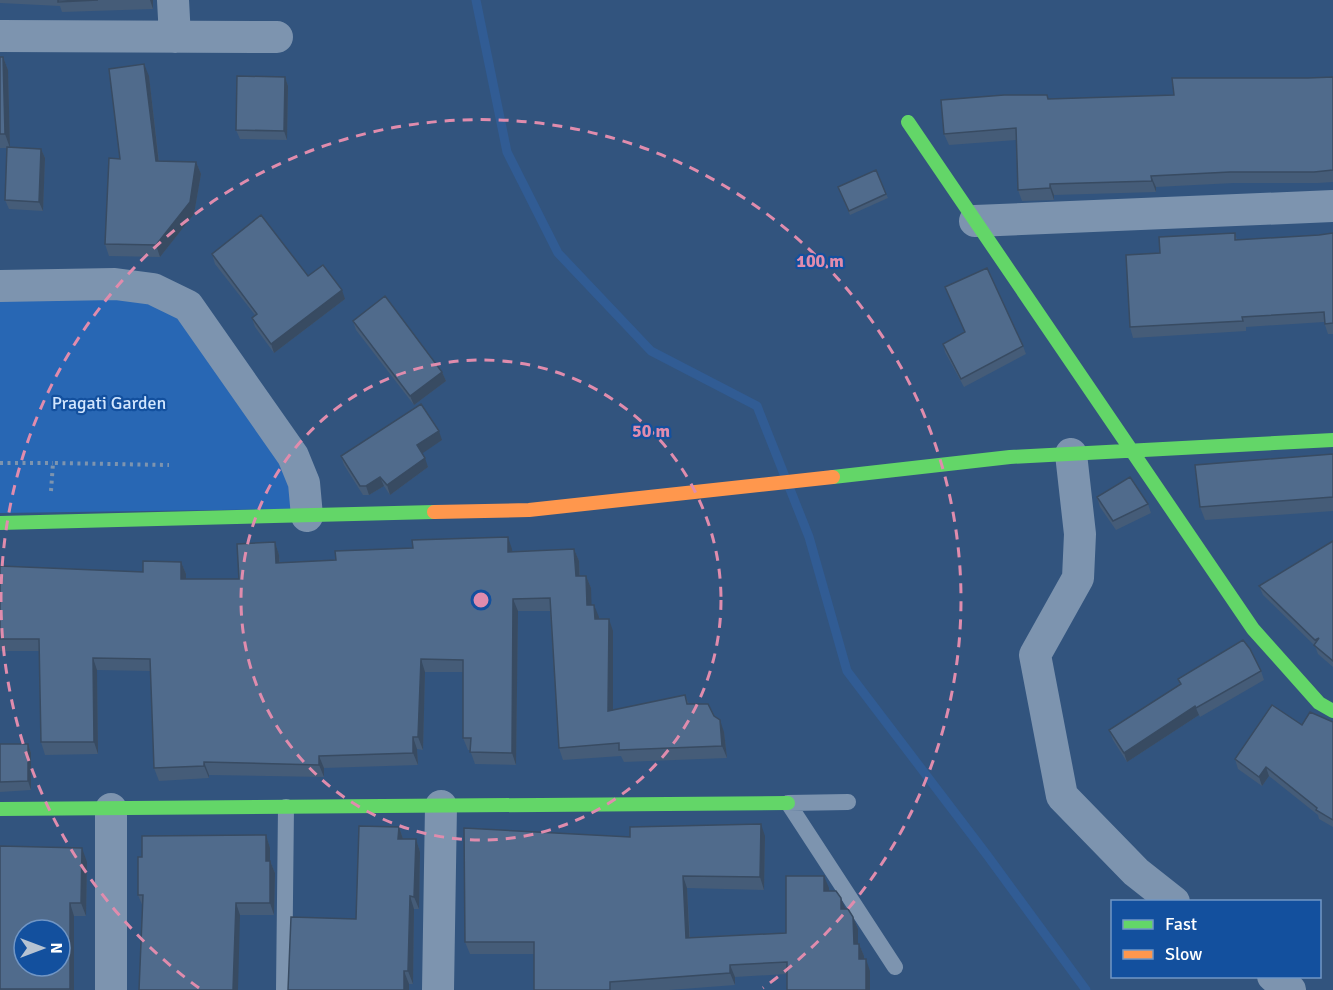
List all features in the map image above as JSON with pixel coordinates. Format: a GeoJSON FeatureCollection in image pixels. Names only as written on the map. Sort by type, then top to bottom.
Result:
{"type":"FeatureCollection","features":[{"type":"Feature","properties":{"kind":"street"},"geometry":{"type":"LineString","coordinates":[[173,0],[175,37]]}},
{"type":"Feature","properties":{"kind":"street"},"geometry":{"type":"LineString","coordinates":[[0,36],[277,37]]}},
{"type":"Feature","properties":{"kind":"street"},"geometry":{"type":"LineString","coordinates":[[908,122],[1253,629],[1319,703],[1333,711]]}},
{"type":"Feature","properties":{"kind":"street"},"geometry":{"type":"LineString","coordinates":[[975,221],[1333,206]]}},
{"type":"Feature","properties":{"kind":"street"},"geometry":{"type":"LineString","coordinates":[[0,286],[115,284],[153,290],[188,306],[293,456],[304,483],[306,516]]}},
{"type":"Feature","properties":{"kind":"street"},"geometry":{"type":"LineString","coordinates":[[0,523],[528,510],[1010,457],[1333,440]]}},
{"type":"Feature","properties":{"kind":"street"},"geometry":{"type":"LineString","coordinates":[[1071,453],[1080,534],[1078,578],[1035,655],[1062,796],[1136,872],[1171,900]]}},
{"type":"Feature","properties":{"kind":"street"},"geometry":{"type":"LineString","coordinates":[[0,809],[788,803]]}},
{"type":"Feature","properties":{"kind":"street"},"geometry":{"type":"LineString","coordinates":[[438,990],[441,806]]}},
{"type":"Feature","properties":{"kind":"street"},"geometry":{"type":"LineString","coordinates":[[111,808],[111,990]]}},
{"type":"Feature","properties":{"kind":"street"},"geometry":{"type":"LineString","coordinates":[[1275,978],[1290,990]]}},
{"type":"Feature","properties":{"kind":"lane"},"geometry":{"type":"LineString","coordinates":[[788,803],[848,802]]}},
{"type":"Feature","properties":{"kind":"lane"},"geometry":{"type":"LineString","coordinates":[[788,803],[896,967]]}},
{"type":"Feature","properties":{"kind":"lane"},"geometry":{"type":"LineString","coordinates":[[284,990],[286,807]]}},
{"type":"Feature","properties":{"kind":"path"},"geometry":{"type":"LineString","coordinates":[[0,463],[169,465]]}},
{"type":"Feature","properties":{"kind":"path"},"geometry":{"type":"LineString","coordinates":[[50,522],[53,463]]}},
{"type":"Feature","properties":{"kind":"green space","name":"Pragati Garden"},"geometry":{"type":"Polygon","coordinates":[[[151,294],[185,312],[289,459],[302,509],[0,513],[0,295],[151,294]]]}},
{"type":"Feature","properties":{"kind":"building"},"geometry":{"type":"Polygon","coordinates":[[[58,0],[98,0],[58,2],[58,0]]]}},
{"type":"Feature","properties":{"kind":"building"},"geometry":{"type":"Polygon","coordinates":[[[0,57],[3,57],[5,134],[0,134],[0,57]]]}},
{"type":"Feature","properties":{"kind":"building"},"geometry":{"type":"Polygon","coordinates":[[[144,64],[156,161],[196,162],[190,202],[156,245],[105,244],[109,158],[120,159],[109,69],[144,64]]]}},
{"type":"Feature","properties":{"kind":"building"},"geometry":{"type":"Polygon","coordinates":[[[237,76],[285,77],[284,131],[236,130],[237,76]]]}},
{"type":"Feature","properties":{"kind":"building"},"geometry":{"type":"Polygon","coordinates":[[[1333,77],[1333,170],[1151,176],[1152,181],[1050,184],[1050,188],[1018,190],[1016,128],[944,134],[941,100],[1004,95],[1047,95],[1048,99],[1174,95],[1172,78],[1333,77]]]}},
{"type":"Feature","properties":{"kind":"building"},"geometry":{"type":"Polygon","coordinates":[[[7,147],[41,149],[39,202],[5,200],[7,147]]]}},
{"type":"Feature","properties":{"kind":"building"},"geometry":{"type":"Polygon","coordinates":[[[876,170],[886,194],[849,211],[838,187],[876,170]]]}},
{"type":"Feature","properties":{"kind":"building"},"geometry":{"type":"Polygon","coordinates":[[[261,215],[308,276],[323,265],[342,290],[271,344],[252,318],[257,314],[212,254],[261,215]]]}},
{"type":"Feature","properties":{"kind":"building"},"geometry":{"type":"Polygon","coordinates":[[[1235,233],[1235,240],[1333,233],[1333,323],[1325,324],[1324,312],[1242,317],[1243,321],[1130,327],[1126,255],[1160,253],[1159,237],[1235,233]]]}},
{"type":"Feature","properties":{"kind":"building"},"geometry":{"type":"Polygon","coordinates":[[[987,268],[1023,346],[961,379],[943,344],[965,332],[945,287],[987,268]]]}},
{"type":"Feature","properties":{"kind":"building"},"geometry":{"type":"Polygon","coordinates":[[[385,296],[442,372],[410,396],[353,321],[385,296]]]}},
{"type":"Feature","properties":{"kind":"building"},"geometry":{"type":"Polygon","coordinates":[[[421,404],[439,431],[417,445],[425,458],[387,485],[380,477],[366,486],[360,486],[341,456],[421,404]]]}},
{"type":"Feature","properties":{"kind":"building"},"geometry":{"type":"Polygon","coordinates":[[[1333,454],[1333,497],[1200,507],[1195,465],[1333,454]]]}},
{"type":"Feature","properties":{"kind":"building"},"geometry":{"type":"Polygon","coordinates":[[[1130,477],[1148,504],[1113,521],[1097,497],[1130,477]]]}},
{"type":"Feature","properties":{"kind":"building"},"geometry":{"type":"Polygon","coordinates":[[[508,537],[508,552],[574,549],[576,576],[586,576],[587,605],[594,605],[595,619],[609,619],[608,711],[685,695],[687,704],[708,704],[714,716],[720,720],[722,746],[619,750],[619,743],[559,748],[550,598],[513,599],[512,753],[470,752],[471,738],[463,738],[463,660],[421,659],[418,737],[413,737],[413,753],[319,756],[319,765],[204,762],[204,766],[154,768],[150,659],[93,658],[94,742],[41,742],[39,639],[0,639],[0,566],[143,572],[143,561],[181,562],[181,579],[239,579],[237,544],[275,542],[276,563],[336,560],[335,551],[413,548],[412,540],[508,537]]]}},
{"type":"Feature","properties":{"kind":"building"},"geometry":{"type":"Polygon","coordinates":[[[1333,541],[1333,661],[1314,645],[1319,638],[1315,640],[1259,586],[1333,541]]]}},
{"type":"Feature","properties":{"kind":"building"},"geometry":{"type":"Polygon","coordinates":[[[1243,640],[1261,671],[1196,708],[1195,706],[1124,753],[1109,730],[1181,684],[1178,679],[1243,640]]]}},
{"type":"Feature","properties":{"kind":"building"},"geometry":{"type":"Polygon","coordinates":[[[1272,705],[1302,725],[1310,712],[1333,722],[1333,820],[1316,810],[1317,808],[1266,767],[1259,777],[1235,759],[1272,705]]]}},
{"type":"Feature","properties":{"kind":"building"},"geometry":{"type":"Polygon","coordinates":[[[0,744],[28,744],[28,781],[0,782],[0,744]]]}},
{"type":"Feature","properties":{"kind":"building"},"geometry":{"type":"Polygon","coordinates":[[[761,824],[760,877],[683,876],[686,938],[786,933],[786,876],[824,876],[824,891],[836,891],[841,898],[841,909],[848,909],[853,917],[854,944],[859,944],[859,959],[866,959],[866,990],[787,990],[787,962],[730,965],[730,973],[610,982],[610,990],[534,990],[534,942],[465,942],[464,828],[630,837],[630,827],[761,824]]]}},
{"type":"Feature","properties":{"kind":"building"},"geometry":{"type":"Polygon","coordinates":[[[359,826],[399,827],[398,839],[416,839],[414,897],[410,896],[408,971],[404,971],[404,990],[288,990],[291,917],[356,919],[359,826]]]}},
{"type":"Feature","properties":{"kind":"building"},"geometry":{"type":"Polygon","coordinates":[[[266,835],[266,861],[270,861],[270,903],[236,903],[233,990],[139,990],[143,895],[138,895],[138,857],[142,857],[142,836],[266,835]]]}},
{"type":"Feature","properties":{"kind":"building"},"geometry":{"type":"Polygon","coordinates":[[[0,846],[82,848],[81,903],[70,903],[70,918],[12,918],[12,978],[70,978],[70,989],[0,989],[0,846]]]}},
{"type":"Feature","properties":{"kind":"waterway"},"geometry":{"type":"LineString","coordinates":[[476,0],[507,152],[558,253],[651,351],[757,406],[809,537],[847,671],[1086,990]]}},
{"type":"Feature","properties":{"kind":"traffic: fast"},"geometry":{"type":"LineString","coordinates":[[908,122],[1253,629],[1319,703],[1333,711]]}},
{"type":"Feature","properties":{"kind":"traffic: fast"},"geometry":{"type":"LineString","coordinates":[[833,477],[1010,457],[1333,440]]}},
{"type":"Feature","properties":{"kind":"traffic: fast"},"geometry":{"type":"LineString","coordinates":[[0,523],[434,512]]}},
{"type":"Feature","properties":{"kind":"traffic: fast"},"geometry":{"type":"LineString","coordinates":[[0,809],[788,803]]}},
{"type":"Feature","properties":{"kind":"traffic: slow"},"geometry":{"type":"LineString","coordinates":[[434,512],[529,510],[833,477]]}}]}
